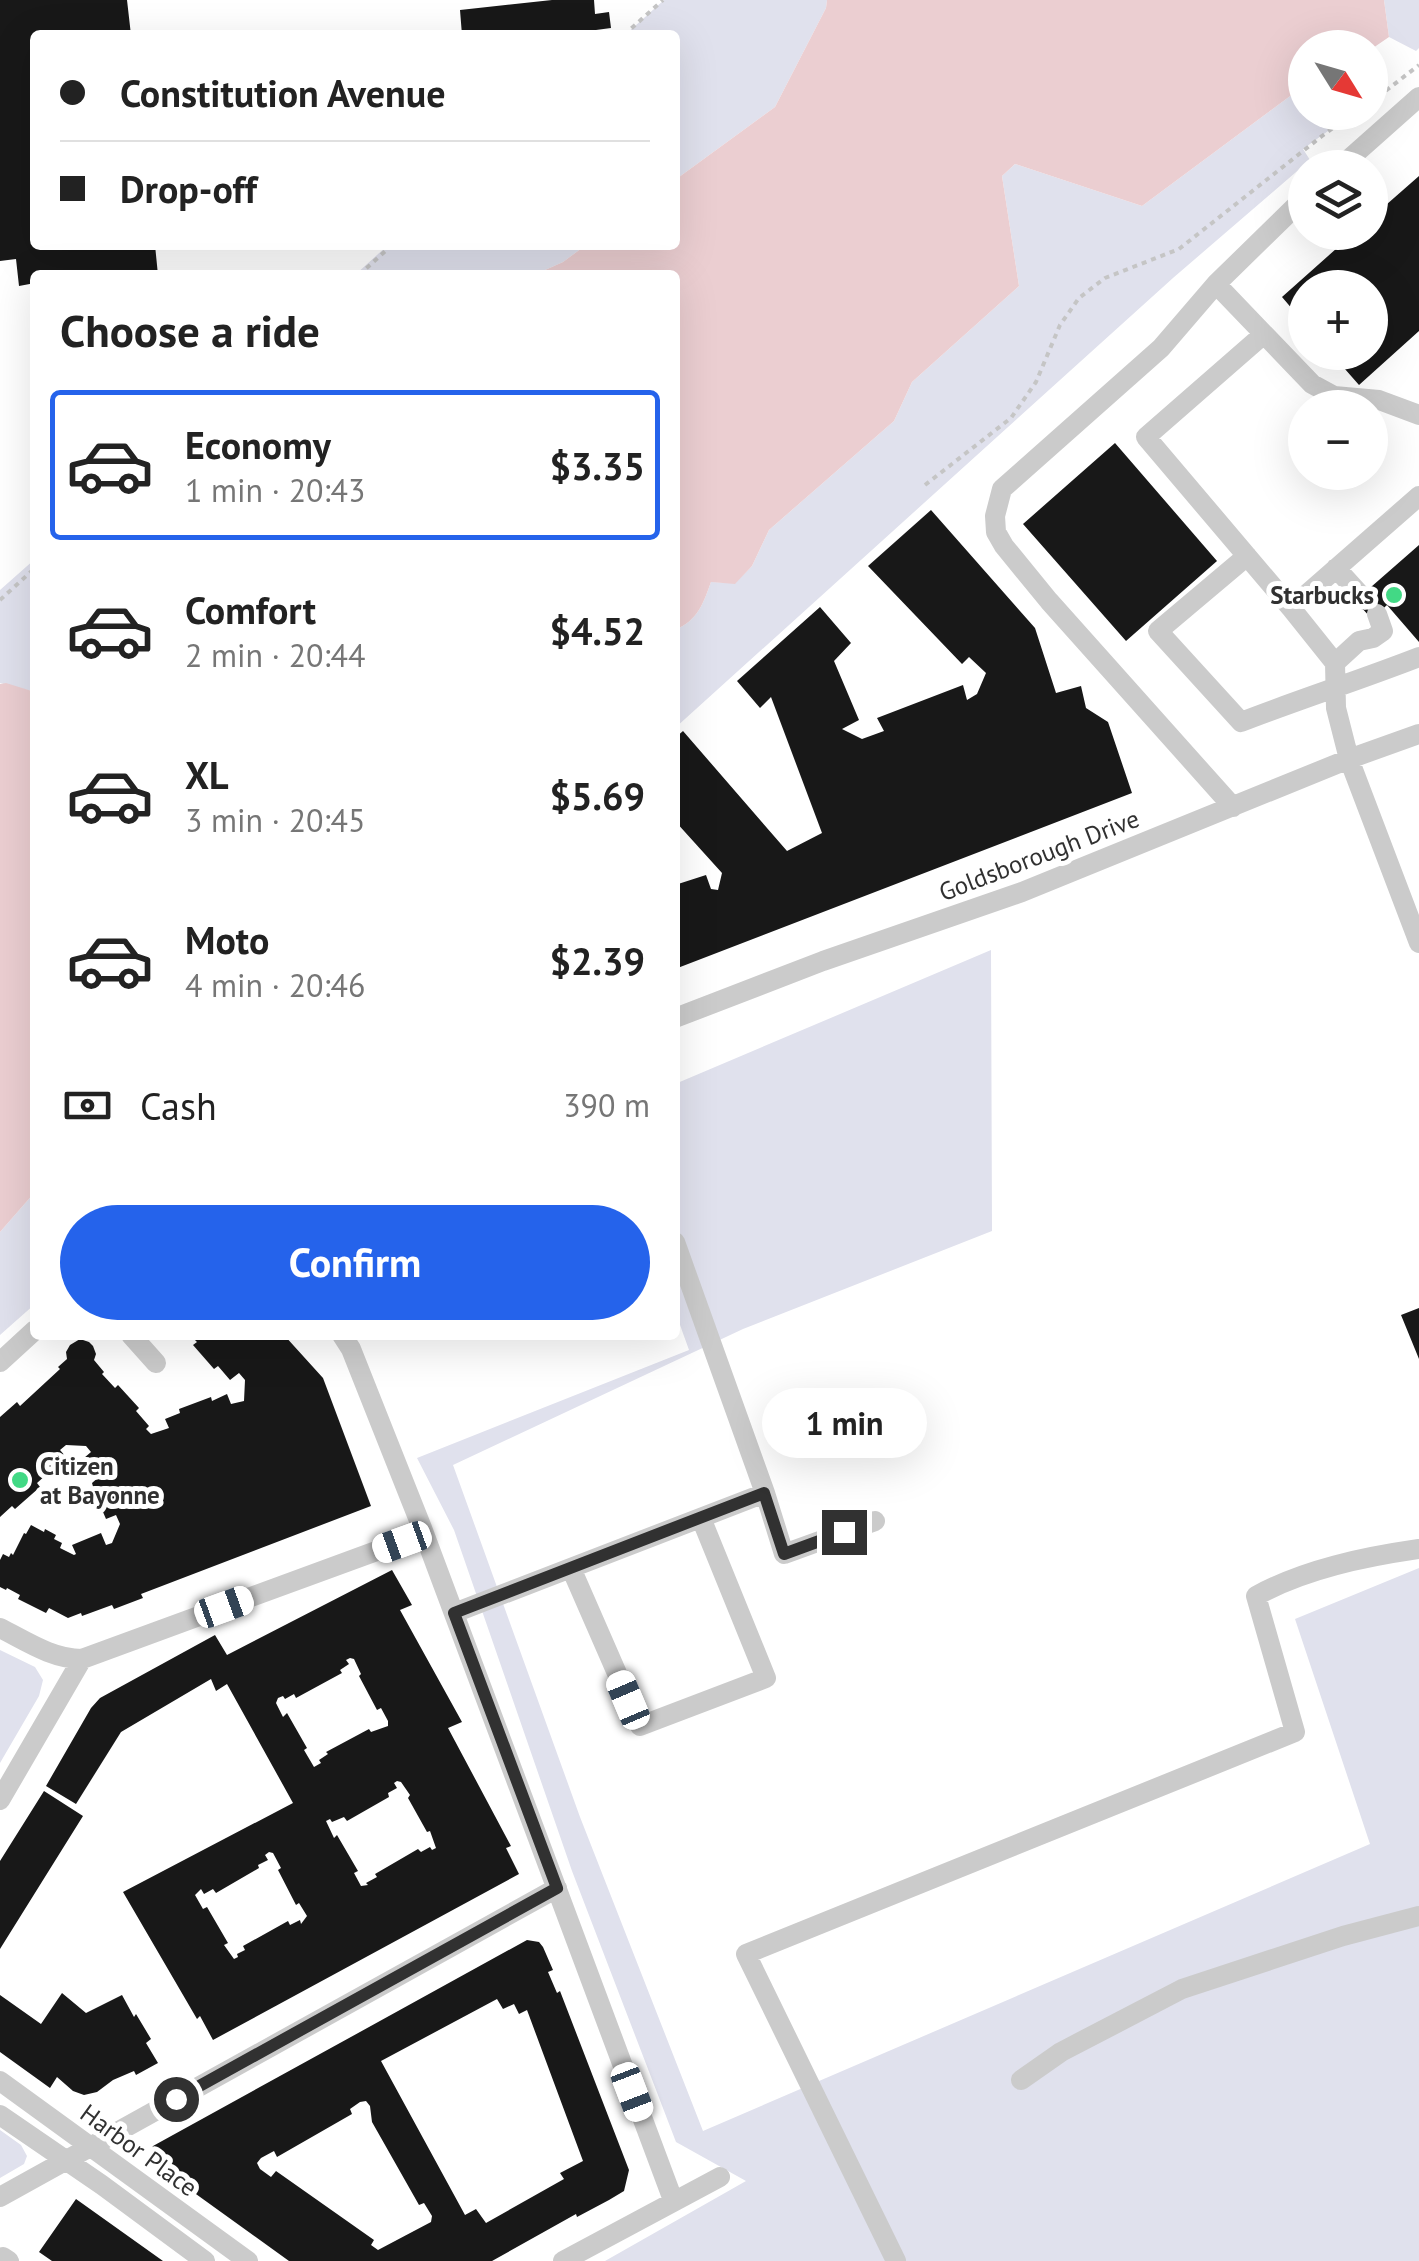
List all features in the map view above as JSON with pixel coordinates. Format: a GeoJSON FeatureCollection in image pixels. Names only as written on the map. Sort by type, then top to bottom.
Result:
{"type":"FeatureCollection","features":[{"type":"Feature","properties":{"kind":"street"},"geometry":{"type":"LineString","coordinates":[[1359,150],[1419,97]]}},
{"type":"Feature","properties":{"kind":"street"},"geometry":{"type":"LineString","coordinates":[[1233,806],[1048,601],[1004,546],[996,532],[995,516],[1002,489],[1161,348],[1216,284],[1288,214]]}},
{"type":"Feature","properties":{"kind":"street"},"geometry":{"type":"LineString","coordinates":[[1216,284],[1312,384],[1334,396],[1379,400],[1419,415]]}},
{"type":"Feature","properties":{"kind":"street"},"geometry":{"type":"LineString","coordinates":[[1264,334],[1146,437],[1336,662],[1336,708],[1349,759],[1419,943]]}},
{"type":"Feature","properties":{"kind":"street"},"geometry":{"type":"LineString","coordinates":[[1292,608],[1418,498]]}},
{"type":"Feature","properties":{"kind":"street"},"geometry":{"type":"LineString","coordinates":[[1247,556],[1158,631],[1241,722],[1419,657]]}},
{"type":"Feature","properties":{"kind":"street"},"geometry":{"type":"LineString","coordinates":[[1336,568],[1371,607],[1383,631],[1359,642],[1336,662]]}},
{"type":"Feature","properties":{"kind":"street","name":"Goldsborough Drive"},"geometry":{"type":"LineString","coordinates":[[680,1016],[823,961],[1022,892],[1419,734]]}},
{"type":"Feature","properties":{"kind":"street"},"geometry":{"type":"LineString","coordinates":[[680,1256],[784,1554],[875,1520]]}},
{"type":"Feature","properties":{"kind":"street"},"geometry":{"type":"LineString","coordinates":[[0,1362],[30,1335]]}},
{"type":"Feature","properties":{"kind":"street"},"geometry":{"type":"LineString","coordinates":[[135,1340],[156,1364]]}},
{"type":"Feature","properties":{"kind":"street"},"geometry":{"type":"LineString","coordinates":[[345,1340],[422,1528],[673,2200]]}},
{"type":"Feature","properties":{"kind":"street"},"geometry":{"type":"LineString","coordinates":[[454,1613],[764,1493]]}},
{"type":"Feature","properties":{"kind":"street"},"geometry":{"type":"LineString","coordinates":[[572,1568],[640,1726],[766,1678],[701,1518]]}},
{"type":"Feature","properties":{"kind":"street"},"geometry":{"type":"LineString","coordinates":[[0,1628],[53,1655],[82,1659],[402,1542],[422,1528]]}},
{"type":"Feature","properties":{"kind":"street"},"geometry":{"type":"LineString","coordinates":[[896,2261],[746,1954],[1295,1732],[1256,1596],[1276,1584],[1369,1556],[1419,1549]]}},
{"type":"Feature","properties":{"kind":"street"},"geometry":{"type":"LineString","coordinates":[[0,1800],[82,1659]]}},
{"type":"Feature","properties":{"kind":"street"},"geometry":{"type":"LineString","coordinates":[[0,2197],[557,1888]]}},
{"type":"Feature","properties":{"kind":"street"},"geometry":{"type":"LineString","coordinates":[[1021,2080],[1061,2052],[1182,1989],[1343,1936],[1419,1916]]}},
{"type":"Feature","properties":{"kind":"street","name":"Harbor Place"},"geometry":{"type":"LineString","coordinates":[[0,2080],[248,2261]]}},
{"type":"Feature","properties":{"kind":"street","name":"Harbor Place"},"geometry":{"type":"LineString","coordinates":[[0,2114],[205,2261]]}},
{"type":"Feature","properties":{"kind":"street"},"geometry":{"type":"LineString","coordinates":[[563,2261],[720,2177]]}},
{"type":"Feature","properties":{"kind":"path"},"geometry":{"type":"LineString","coordinates":[[630,30],[663,0]]}},
{"type":"Feature","properties":{"kind":"path"},"geometry":{"type":"LineString","coordinates":[[1388,89],[1419,66]]}},
{"type":"Feature","properties":{"kind":"path"},"geometry":{"type":"LineString","coordinates":[[925,485],[1011,418],[1036,382],[1060,325],[1078,298],[1105,278],[1180,250],[1330,130]]}},
{"type":"Feature","properties":{"kind":"path"},"geometry":{"type":"LineString","coordinates":[[364,270],[386,250]]}},
{"type":"Feature","properties":{"kind":"path"},"geometry":{"type":"LineString","coordinates":[[0,600],[30,573]]}},
{"type":"Feature","properties":{"kind":"shaded area"},"geometry":{"type":"Polygon","coordinates":[[[664,0],[827,0],[775,107],[680,176],[680,30],[631,30],[664,0]]]}},
{"type":"Feature","properties":{"kind":"shaded area"},"geometry":{"type":"Polygon","coordinates":[[[827,0],[1384,0],[1389,37],[1388,38],[1388,30],[1288,30],[1288,98],[1142,206],[1015,164],[1002,176],[1019,286],[912,382],[894,421],[769,530],[752,566],[735,584],[711,582],[694,616],[680,628],[680,270],[545,270],[579,250],[680,250],[680,176],[775,107],[827,0]]]}},
{"type":"Feature","properties":{"kind":"shaded area"},"geometry":{"type":"Polygon","coordinates":[[[1384,0],[1419,0],[1416,51],[1389,37],[1384,0]]]}},
{"type":"Feature","properties":{"kind":"shaded area"},"geometry":{"type":"Polygon","coordinates":[[[1288,98],[1288,130],[1329,130],[1304,150],[1288,150],[1288,179],[680,723],[680,628],[694,616],[711,582],[735,583],[752,566],[769,530],[894,421],[912,382],[1019,286],[1002,176],[1015,164],[1142,206],[1288,98]]]}},
{"type":"Feature","properties":{"kind":"shaded area"},"geometry":{"type":"Polygon","coordinates":[[[382,250],[579,250],[545,270],[360,270],[382,250]]]}},
{"type":"Feature","properties":{"kind":"shaded area"},"geometry":{"type":"Polygon","coordinates":[[[30,563],[30,691],[0,683],[0,590],[30,563]]]}},
{"type":"Feature","properties":{"kind":"shaded area"},"geometry":{"type":"Polygon","coordinates":[[[0,684],[30,690],[30,1198],[0,1232],[0,684]]]}},
{"type":"Feature","properties":{"kind":"shaded area"},"geometry":{"type":"Polygon","coordinates":[[[991,950],[992,1231],[743,1329],[453,1465],[580,1817],[703,2131],[1370,1844],[1295,1619],[1419,1568],[1419,2261],[605,2261],[746,2181],[676,2142],[572,1871],[454,1530],[417,1458],[689,1350],[680,1325],[680,1082],[991,950]]]}},
{"type":"Feature","properties":{"kind":"shaded area"},"geometry":{"type":"Polygon","coordinates":[[[30,1198],[30,1308],[0,1335],[0,1232],[30,1198]]]}},
{"type":"Feature","properties":{"kind":"shaded area"},"geometry":{"type":"Polygon","coordinates":[[[0,1650],[35,1667],[43,1680],[39,1696],[0,1763],[0,1650]]]}},
{"type":"Feature","properties":{"kind":"shaded area"},"geometry":{"type":"Polygon","coordinates":[[[0,2130],[21,2145],[27,2156],[24,2164],[0,2178],[0,2130]]]}},
{"type":"Feature","properties":{"kind":"building"},"geometry":{"type":"Polygon","coordinates":[[[0,0],[127,0],[130,30],[30,30],[30,250],[156,250],[158,270],[30,270],[30,284],[19,286],[16,259],[0,261],[0,0]]]}},
{"type":"Feature","properties":{"kind":"building"},"geometry":{"type":"Polygon","coordinates":[[[552,0],[594,0],[595,14],[609,12],[611,28],[462,30],[460,10],[552,0]]]}},
{"type":"Feature","properties":{"kind":"building"},"geometry":{"type":"Polygon","coordinates":[[[1419,176],[1419,331],[1388,359],[1388,270],[1312,270],[1335,250],[1388,250],[1388,203],[1419,176]]]}},
{"type":"Feature","properties":{"kind":"building"},"geometry":{"type":"Polygon","coordinates":[[[1346,370],[1376,370],[1359,385],[1346,370]]]}},
{"type":"Feature","properties":{"kind":"building"},"geometry":{"type":"Polygon","coordinates":[[[1115,443],[1217,561],[1126,641],[1023,524],[1115,443]]]}},
{"type":"Feature","properties":{"kind":"building"},"geometry":{"type":"Polygon","coordinates":[[[931,510],[1035,628],[1056,693],[1081,686],[1086,708],[1108,722],[1132,793],[680,967],[680,883],[706,875],[711,889],[718,890],[722,873],[680,827],[680,734],[683,731],[787,851],[822,833],[771,697],[760,708],[737,681],[820,607],[851,643],[834,661],[859,720],[842,729],[862,739],[884,731],[877,718],[963,685],[967,700],[977,694],[986,673],[969,657],[962,664],[868,566],[931,510]]]}},
{"type":"Feature","properties":{"kind":"building","name":"Starbucks"},"geometry":{"type":"Polygon","coordinates":[[[1419,545],[1419,642],[1387,605],[1372,619],[1359,605],[1374,591],[1371,587],[1419,545]]]}},
{"type":"Feature","properties":{"kind":"building"},"geometry":{"type":"Polygon","coordinates":[[[1419,1308],[1419,1359],[1401,1315],[1419,1308]]]}},
{"type":"Feature","properties":{"kind":"building","name":"Citizen at Bayonne"},"geometry":{"type":"Polygon","coordinates":[[[78,1340],[93,1346],[94,1360],[102,1374],[139,1408],[136,1411],[151,1434],[169,1428],[165,1419],[180,1413],[179,1409],[211,1397],[212,1401],[227,1394],[231,1404],[244,1401],[245,1380],[239,1373],[230,1380],[218,1366],[214,1369],[193,1345],[289,1340],[323,1378],[371,1506],[141,1594],[143,1598],[82,1616],[81,1613],[68,1618],[49,1608],[46,1613],[0,1587],[3,1554],[13,1555],[31,1525],[56,1535],[54,1539],[62,1543],[60,1548],[74,1555],[72,1545],[101,1533],[106,1545],[112,1543],[120,1524],[116,1515],[106,1519],[103,1512],[99,1513],[90,1491],[100,1476],[84,1458],[91,1452],[86,1446],[66,1445],[60,1450],[66,1457],[37,1483],[40,1487],[0,1517],[0,1417],[17,1402],[20,1406],[60,1369],[70,1345],[78,1340]]]}},
{"type":"Feature","properties":{"kind":"building"},"geometry":{"type":"Polygon","coordinates":[[[392,1570],[412,1605],[400,1610],[462,1722],[448,1728],[511,1846],[506,1848],[519,1874],[213,2040],[123,1892],[293,1803],[227,1684],[216,1691],[211,1679],[121,1732],[76,1804],[46,1786],[100,1698],[215,1635],[227,1655],[392,1570]],[[354,1659],[346,1660],[349,1664],[340,1670],[342,1673],[296,1698],[294,1694],[278,1698],[276,1703],[283,1717],[287,1713],[314,1767],[326,1752],[369,1729],[371,1732],[388,1726],[359,1676],[354,1659]],[[401,1782],[394,1783],[397,1788],[388,1793],[389,1797],[347,1821],[344,1817],[326,1821],[358,1871],[354,1873],[361,1886],[418,1849],[421,1852],[436,1848],[430,1831],[427,1832],[408,1798],[410,1795],[401,1782]],[[273,1853],[265,1855],[268,1860],[259,1868],[216,1893],[213,1889],[204,1894],[201,1889],[195,1895],[203,1909],[207,1907],[234,1959],[245,1950],[243,1946],[288,1921],[290,1925],[300,1920],[301,1924],[307,1916],[299,1903],[296,1905],[273,1853]]]}},
{"type":"Feature","properties":{"kind":"building"},"geometry":{"type":"Polygon","coordinates":[[[44,1791],[83,1816],[0,1949],[0,1861],[44,1791]]]}},
{"type":"Feature","properties":{"kind":"building"},"geometry":{"type":"Polygon","coordinates":[[[527,1940],[543,1947],[553,1970],[548,1972],[557,1993],[560,1991],[629,2170],[624,2191],[492,2261],[289,2261],[157,2166],[151,2158],[153,2146],[527,1940]],[[497,1999],[381,2061],[465,2215],[476,2209],[486,2223],[564,2179],[560,2173],[583,2161],[527,2010],[519,2014],[514,2004],[503,2009],[497,1999]],[[366,2101],[350,2109],[352,2114],[277,2157],[274,2151],[257,2163],[271,2177],[276,2171],[374,2240],[371,2245],[378,2250],[431,2222],[432,2216],[424,2203],[419,2205],[372,2122],[366,2101]]]}},
{"type":"Feature","properties":{"kind":"building"},"geometry":{"type":"Polygon","coordinates":[[[62,1993],[86,2013],[122,1995],[151,2039],[146,2043],[158,2063],[84,2095],[57,2077],[50,2088],[0,2052],[0,1995],[41,2024],[62,1993]]]}},
{"type":"Feature","properties":{"kind":"building"},"geometry":{"type":"Polygon","coordinates":[[[76,2199],[163,2261],[52,2261],[39,2252],[76,2199]]]}},
{"type":"Feature","properties":{"kind":"place","name":"Starbucks"},"geometry":{"type":"Point","coordinates":[1394,595]}},
{"type":"Feature","properties":{"kind":"place","name":"Citizen at Bayonne"},"geometry":{"type":"Point","coordinates":[20,1480]}},
{"type":"Feature","properties":{"kind":"route"},"geometry":{"type":"LineString","coordinates":[[176,2099],[557,1888],[454,1613],[764,1493],[784,1554],[844,1532]]}}]}
